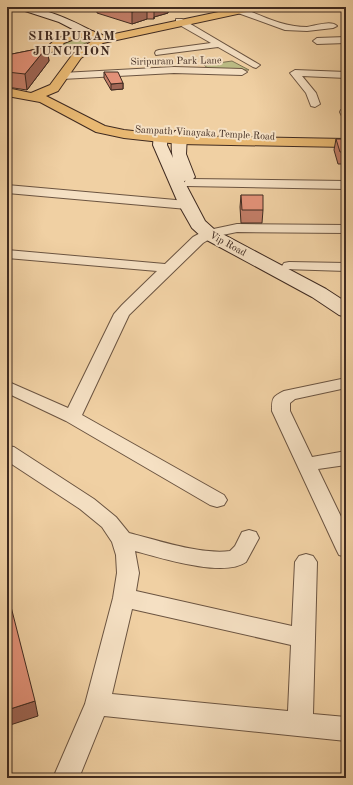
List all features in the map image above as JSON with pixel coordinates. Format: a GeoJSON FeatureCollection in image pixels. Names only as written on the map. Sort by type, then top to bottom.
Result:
{"type":"FeatureCollection","features":[{"type":"Feature","properties":{"kind":"main road"},"geometry":{"type":"LineString","coordinates":[[9,7],[51,20],[75,35]]}},
{"type":"Feature","properties":{"kind":"main road"},"geometry":{"type":"LineString","coordinates":[[22,7],[63,20],[94,36]]}},
{"type":"Feature","properties":{"kind":"main road"},"geometry":{"type":"LineString","coordinates":[[7,60],[51,49],[60,41],[75,35],[94,36],[181,22],[256,7]]}},
{"type":"Feature","properties":{"kind":"main road"},"geometry":{"type":"LineString","coordinates":[[34,96],[54,88],[72,62],[85,49],[94,36]]}},
{"type":"Feature","properties":{"kind":"main road","name":"Sampath Vinayaka Temple Road"},"geometry":{"type":"LineString","coordinates":[[54,88],[68,101],[110,125],[161,136]]}},
{"type":"Feature","properties":{"kind":"main road","name":"Sampath Vinayaka Temple Road"},"geometry":{"type":"LineString","coordinates":[[7,92],[34,96],[50,101],[101,129],[124,134],[346,143]]}},
{"type":"Feature","properties":{"kind":"main road","name":"Vip Road"},"geometry":{"type":"LineString","coordinates":[[161,136],[160,145],[187,205],[198,224],[290,266],[346,296]]}},
{"type":"Feature","properties":{"kind":"main road","name":"Sampath Vinayaka Temple Road"},"geometry":{"type":"LineString","coordinates":[[179,137],[346,138]]}},
{"type":"Feature","properties":{"kind":"main road","name":"Vip Road"},"geometry":{"type":"LineString","coordinates":[[179,137],[179,154],[190,183],[215,232],[319,293],[346,311]]}},
{"type":"Feature","properties":{"kind":"street"},"geometry":{"type":"LineString","coordinates":[[241,9],[285,28],[307,29],[333,26]]}},
{"type":"Feature","properties":{"kind":"street"},"geometry":{"type":"LineString","coordinates":[[181,22],[256,65]]}},
{"type":"Feature","properties":{"kind":"street"},"geometry":{"type":"LineString","coordinates":[[317,41],[346,40]]}},
{"type":"Feature","properties":{"kind":"street"},"geometry":{"type":"LineString","coordinates":[[159,53],[219,44]]}},
{"type":"Feature","properties":{"kind":"street","name":"Siripuram Park Lane"},"geometry":{"type":"LineString","coordinates":[[62,76],[174,70],[242,72]]}},
{"type":"Feature","properties":{"kind":"street"},"geometry":{"type":"LineString","coordinates":[[315,104],[311,93],[295,73],[346,75]]}},
{"type":"Feature","properties":{"kind":"street"},"geometry":{"type":"LineString","coordinates":[[190,183],[346,185]]}},
{"type":"Feature","properties":{"kind":"street"},"geometry":{"type":"LineString","coordinates":[[7,189],[187,205]]}},
{"type":"Feature","properties":{"kind":"street"},"geometry":{"type":"LineString","coordinates":[[72,417],[122,314],[198,240],[215,232],[250,227],[346,229]]}},
{"type":"Feature","properties":{"kind":"street"},"geometry":{"type":"LineString","coordinates":[[7,254],[169,268]]}},
{"type":"Feature","properties":{"kind":"street"},"geometry":{"type":"LineString","coordinates":[[290,266],[346,267]]}},
{"type":"Feature","properties":{"kind":"street"},"geometry":{"type":"LineString","coordinates":[[346,383],[290,395],[282,400],[281,411],[346,549]]}},
{"type":"Feature","properties":{"kind":"street"},"geometry":{"type":"LineString","coordinates":[[11,388],[72,417],[217,500]]}},
{"type":"Feature","properties":{"kind":"street"},"geometry":{"type":"LineString","coordinates":[[7,452],[87,504],[109,522],[122,540],[126,555],[128,573],[124,598],[97,704],[66,778]]}},
{"type":"Feature","properties":{"kind":"street"},"geometry":{"type":"LineString","coordinates":[[306,464],[346,458]]}},
{"type":"Feature","properties":{"kind":"street"},"geometry":{"type":"LineString","coordinates":[[122,540],[207,559],[225,560],[236,559],[241,554],[249,538]]}},
{"type":"Feature","properties":{"kind":"street"},"geometry":{"type":"LineString","coordinates":[[300,725],[306,562]]}},
{"type":"Feature","properties":{"kind":"street"},"geometry":{"type":"LineString","coordinates":[[124,598],[303,638]]}},
{"type":"Feature","properties":{"kind":"street"},"geometry":{"type":"LineString","coordinates":[[97,704],[346,729]]}},
{"type":"Feature","properties":{"kind":"green space"},"geometry":{"type":"Polygon","coordinates":[[[85,35],[95,37],[79,46],[61,47],[67,40],[85,35]]]}},
{"type":"Feature","properties":{"kind":"green space"},"geometry":{"type":"Polygon","coordinates":[[[232,61],[249,70],[210,70],[204,65],[232,61]]]}},
{"type":"Feature","properties":{"kind":"building"},"geometry":{"type":"Polygon","coordinates":[[[114,7],[154,8],[147,8],[132,12],[114,7]]]}},
{"type":"Feature","properties":{"kind":"building"},"geometry":{"type":"Polygon","coordinates":[[[47,47],[25,74],[7,72],[7,55],[47,47]]]}},
{"type":"Feature","properties":{"kind":"building"},"geometry":{"type":"Polygon","coordinates":[[[104,72],[118,72],[123,83],[111,84],[104,72]]]}},
{"type":"Feature","properties":{"kind":"building"},"geometry":{"type":"Polygon","coordinates":[[[336,139],[346,139],[346,152],[340,152],[336,139]]]}},
{"type":"Feature","properties":{"kind":"building"},"geometry":{"type":"Polygon","coordinates":[[[241,195],[263,195],[263,210],[242,210],[241,195]]]}},
{"type":"Feature","properties":{"kind":"building"},"geometry":{"type":"Polygon","coordinates":[[[7,591],[35,701],[7,710],[7,591]]]}},
{"type":"Feature","properties":{"kind":"district","name":"SIRIPURAM JUNCTION"},"geometry":{"type":"Point","coordinates":[72,44]}}]}
